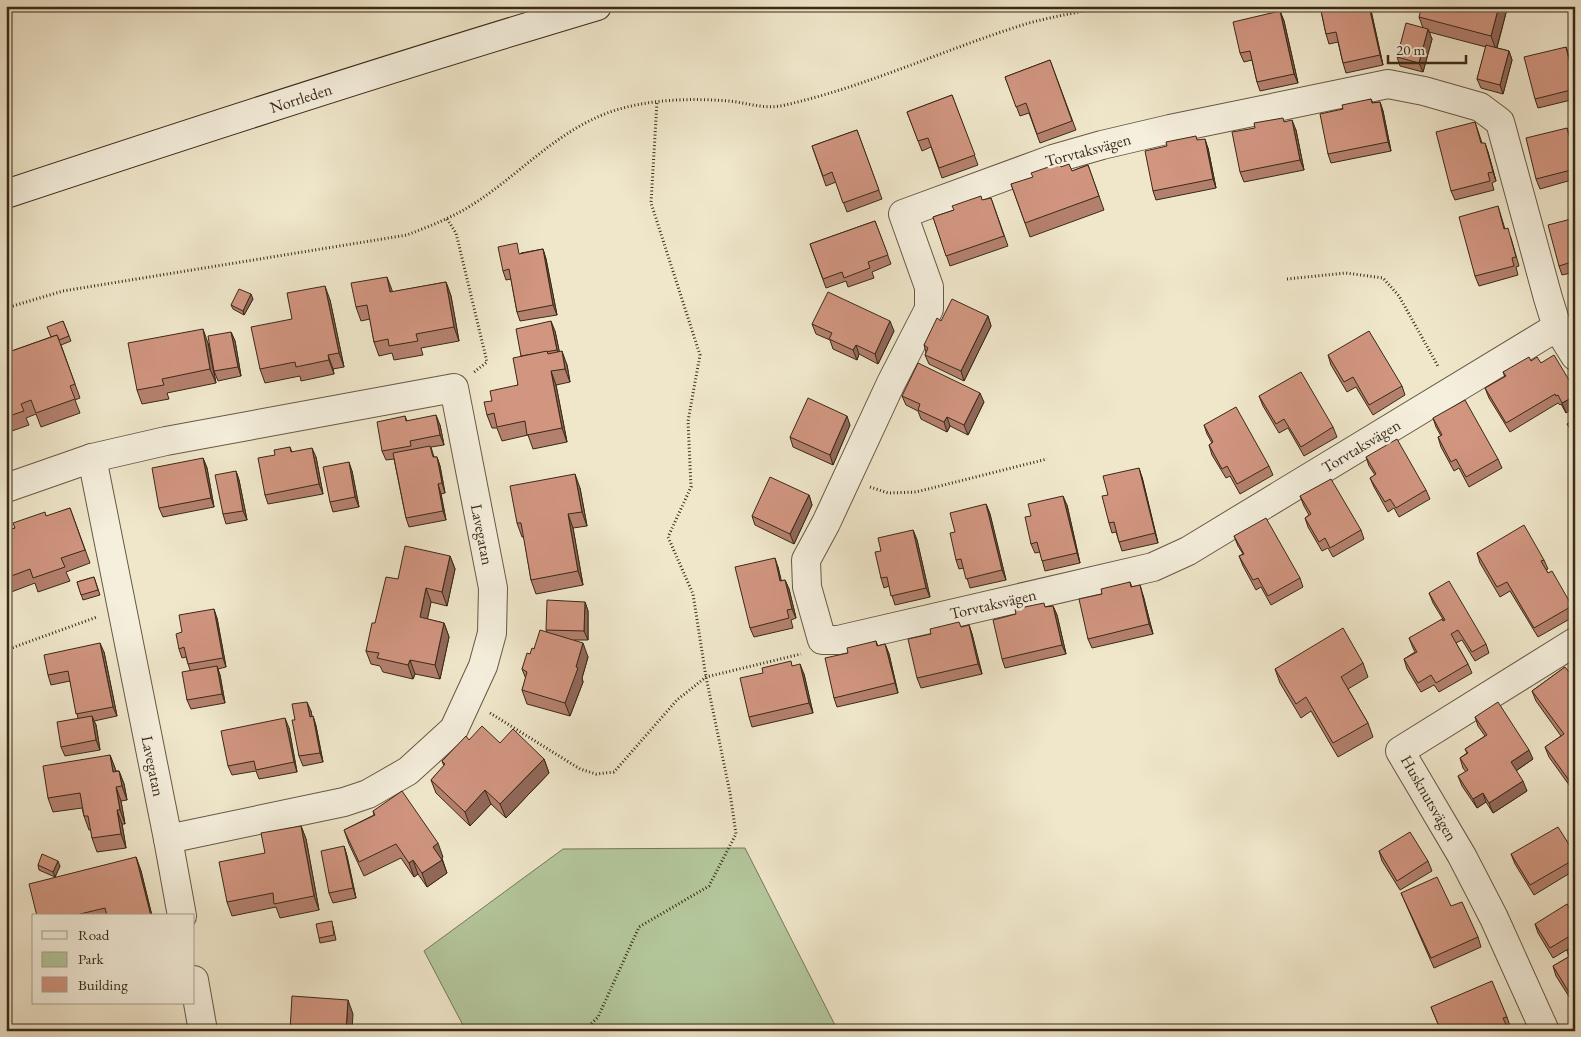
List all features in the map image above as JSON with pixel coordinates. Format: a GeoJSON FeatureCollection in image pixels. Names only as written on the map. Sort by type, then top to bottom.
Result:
{"type":"FeatureCollection","features":[{"type":"Feature","properties":{"kind":"street","name":"Norrleden"},"geometry":{"type":"LineString","coordinates":[[6,194],[474,43],[597,6]]}},
{"type":"Feature","properties":{"kind":"street","name":"Torvtaksvägen"},"geometry":{"type":"LineString","coordinates":[[1388,84],[1480,107],[1500,122],[1548,298],[1558,327],[1452,390],[1188,550],[1153,567],[838,640],[822,640],[807,587],[806,560],[891,383],[929,309],[929,287],[903,214],[1053,158],[1170,129],[1388,84]]}},
{"type":"Feature","properties":{"kind":"street"},"geometry":{"type":"LineString","coordinates":[[1558,327],[1575,356]]}},
{"type":"Feature","properties":{"kind":"street"},"geometry":{"type":"LineString","coordinates":[[6,488],[92,458],[176,440],[454,388]]}},
{"type":"Feature","properties":{"kind":"street","name":"Lavegatan"},"geometry":{"type":"LineString","coordinates":[[168,839],[344,802],[368,794],[408,771],[454,728],[483,666],[492,633],[493,588],[454,388]]}},
{"type":"Feature","properties":{"kind":"street","name":"Lavegatan"},"geometry":{"type":"LineString","coordinates":[[92,458],[182,914]]}},
{"type":"Feature","properties":{"kind":"street","name":"Husknutsvägen"},"geometry":{"type":"LineString","coordinates":[[1545,1031],[1494,918],[1462,856],[1400,751],[1575,642]]}},
{"type":"Feature","properties":{"kind":"street"},"geometry":{"type":"LineString","coordinates":[[195,986],[203,1031]]}},
{"type":"Feature","properties":{"kind":"path"},"geometry":{"type":"LineString","coordinates":[[6,308],[63,291],[407,236],[447,219],[475,203],[571,130],[608,113],[633,105],[698,98],[749,103],[766,108],[784,106],[843,89],[1030,23],[1107,6]]}},
{"type":"Feature","properties":{"kind":"path"},"geometry":{"type":"LineString","coordinates":[[584,1031],[598,1017],[639,927],[709,886],[736,834],[730,793],[706,677],[693,594],[668,537],[691,486],[688,421],[700,355],[651,203],[658,102]]}},
{"type":"Feature","properties":{"kind":"path"},"geometry":{"type":"LineString","coordinates":[[447,219],[456,233],[487,362],[454,388]]}},
{"type":"Feature","properties":{"kind":"path"},"geometry":{"type":"LineString","coordinates":[[1287,279],[1346,273],[1383,278],[1399,296],[1452,390]]}},
{"type":"Feature","properties":{"kind":"path"},"geometry":{"type":"LineString","coordinates":[[846,480],[888,492],[916,492],[1047,459]]}},
{"type":"Feature","properties":{"kind":"path"},"geometry":{"type":"LineString","coordinates":[[6,650],[121,608]]}},
{"type":"Feature","properties":{"kind":"path"},"geometry":{"type":"LineString","coordinates":[[468,699],[580,769],[596,774],[614,772],[677,700],[706,677],[798,656],[822,640]]}},
{"type":"Feature","properties":{"kind":"green space"},"geometry":{"type":"Polygon","coordinates":[[[745,848],[838,1031],[466,1031],[424,951],[563,849],[745,848]]]}},
{"type":"Feature","properties":{"kind":"building"},"geometry":{"type":"Polygon","coordinates":[[[1320,6],[1369,6],[1380,55],[1343,63],[1336,32],[1326,34],[1320,6]]]}},
{"type":"Feature","properties":{"kind":"building"},"geometry":{"type":"Polygon","coordinates":[[[1422,6],[1499,6],[1491,36],[1419,17],[1422,6]]]}},
{"type":"Feature","properties":{"kind":"building"},"geometry":{"type":"Polygon","coordinates":[[[1280,11],[1294,74],[1257,82],[1250,51],[1240,53],[1233,22],[1280,11]]]}},
{"type":"Feature","properties":{"kind":"building"},"geometry":{"type":"Polygon","coordinates":[[[1406,23],[1428,29],[1419,63],[1397,57],[1406,23]]]}},
{"type":"Feature","properties":{"kind":"building"},"geometry":{"type":"Polygon","coordinates":[[[1486,45],[1509,51],[1500,85],[1477,79],[1486,45]]]}},
{"type":"Feature","properties":{"kind":"building"},"geometry":{"type":"Polygon","coordinates":[[[1566,47],[1575,89],[1535,99],[1524,57],[1566,47]]]}},
{"type":"Feature","properties":{"kind":"building"},"geometry":{"type":"Polygon","coordinates":[[[1050,60],[1072,121],[1037,134],[1026,103],[1016,107],[1005,77],[1050,60]]]}},
{"type":"Feature","properties":{"kind":"building"},"geometry":{"type":"Polygon","coordinates":[[[952,95],[975,155],[939,168],[928,138],[918,141],[907,112],[952,95]]]}},
{"type":"Feature","properties":{"kind":"building"},"geometry":{"type":"Polygon","coordinates":[[[1371,99],[1372,103],[1380,102],[1388,142],[1328,154],[1320,114],[1343,109],[1342,105],[1371,99]]]}},
{"type":"Feature","properties":{"kind":"building"},"geometry":{"type":"Polygon","coordinates":[[[1283,118],[1284,122],[1292,120],[1300,160],[1240,172],[1232,132],[1255,128],[1254,123],[1283,118]]]}},
{"type":"Feature","properties":{"kind":"building"},"geometry":{"type":"Polygon","coordinates":[[[1475,122],[1481,143],[1485,143],[1493,172],[1488,173],[1490,181],[1451,191],[1436,132],[1475,122]]]}},
{"type":"Feature","properties":{"kind":"building"},"geometry":{"type":"Polygon","coordinates":[[[1567,128],[1575,158],[1575,169],[1536,179],[1526,138],[1567,128]]]}},
{"type":"Feature","properties":{"kind":"building"},"geometry":{"type":"Polygon","coordinates":[[[857,130],[879,190],[843,203],[832,172],[823,176],[812,146],[857,130]]]}},
{"type":"Feature","properties":{"kind":"building"},"geometry":{"type":"Polygon","coordinates":[[[1196,136],[1197,140],[1205,139],[1213,179],[1153,191],[1145,151],[1167,146],[1166,142],[1196,136]]]}},
{"type":"Feature","properties":{"kind":"building"},"geometry":{"type":"Polygon","coordinates":[[[1060,163],[1061,167],[1069,164],[1072,171],[1088,165],[1099,196],[1025,223],[1011,184],[1033,177],[1031,173],[1060,163]]]}},
{"type":"Feature","properties":{"kind":"building"},"geometry":{"type":"Polygon","coordinates":[[[981,196],[982,200],[991,198],[1004,236],[946,256],[933,217],[954,210],[952,206],[981,196]]]}},
{"type":"Feature","properties":{"kind":"building"},"geometry":{"type":"Polygon","coordinates":[[[1498,206],[1504,229],[1508,228],[1516,257],[1512,258],[1514,266],[1475,276],[1459,217],[1498,206]]]}},
{"type":"Feature","properties":{"kind":"building"},"geometry":{"type":"Polygon","coordinates":[[[1575,218],[1575,261],[1559,266],[1548,225],[1575,218]]]}},
{"type":"Feature","properties":{"kind":"building"},"geometry":{"type":"Polygon","coordinates":[[[875,221],[888,255],[868,262],[870,268],[844,278],[842,272],[823,279],[810,244],[875,221]]]}},
{"type":"Feature","properties":{"kind":"building"},"geometry":{"type":"Polygon","coordinates":[[[517,243],[519,254],[543,249],[553,305],[517,312],[509,269],[503,271],[498,247],[517,243]]]}},
{"type":"Feature","properties":{"kind":"building"},"geometry":{"type":"Polygon","coordinates":[[[387,277],[390,292],[446,282],[454,327],[416,334],[418,341],[389,346],[388,339],[374,342],[367,305],[356,307],[351,283],[387,277]]]}},
{"type":"Feature","properties":{"kind":"building"},"geometry":{"type":"Polygon","coordinates":[[[325,286],[339,353],[328,355],[329,360],[296,367],[295,362],[260,369],[251,327],[292,319],[287,293],[325,286]]]}},
{"type":"Feature","properties":{"kind":"building"},"geometry":{"type":"Polygon","coordinates":[[[239,289],[251,294],[243,311],[231,305],[239,289]]]}},
{"type":"Feature","properties":{"kind":"building"},"geometry":{"type":"Polygon","coordinates":[[[828,292],[890,321],[875,354],[856,345],[853,350],[829,339],[832,333],[812,324],[828,292]]]}},
{"type":"Feature","properties":{"kind":"building"},"geometry":{"type":"Polygon","coordinates":[[[952,299],[988,316],[961,371],[925,355],[928,348],[924,345],[937,318],[941,321],[952,299]]]}},
{"type":"Feature","properties":{"kind":"building"},"geometry":{"type":"Polygon","coordinates":[[[63,321],[69,336],[59,340],[57,335],[51,337],[47,327],[63,321]]]}},
{"type":"Feature","properties":{"kind":"building"},"geometry":{"type":"Polygon","coordinates":[[[551,321],[557,350],[521,356],[516,329],[551,321]]]}},
{"type":"Feature","properties":{"kind":"building"},"geometry":{"type":"Polygon","coordinates":[[[203,329],[210,369],[162,379],[164,385],[137,390],[128,343],[203,329]]]}},
{"type":"Feature","properties":{"kind":"building"},"geometry":{"type":"Polygon","coordinates":[[[1369,331],[1402,386],[1369,405],[1353,377],[1344,382],[1328,355],[1369,331]]]}},
{"type":"Feature","properties":{"kind":"building"},"geometry":{"type":"Polygon","coordinates":[[[231,332],[238,367],[214,371],[208,336],[231,332]]]}},
{"type":"Feature","properties":{"kind":"building"},"geometry":{"type":"Polygon","coordinates":[[[57,335],[75,384],[70,386],[75,399],[36,413],[31,400],[21,404],[24,411],[6,417],[6,353],[57,335]]]}},
{"type":"Feature","properties":{"kind":"building"},"geometry":{"type":"Polygon","coordinates":[[[547,351],[548,354],[562,351],[565,369],[551,371],[562,428],[527,435],[525,421],[497,427],[494,413],[487,415],[484,402],[492,401],[490,391],[518,385],[513,358],[547,351]]]}},
{"type":"Feature","properties":{"kind":"building"},"geometry":{"type":"Polygon","coordinates":[[[1554,355],[1575,390],[1575,396],[1562,403],[1558,395],[1556,396],[1555,394],[1506,423],[1485,388],[1506,376],[1503,372],[1529,357],[1531,361],[1537,357],[1541,363],[1554,355]]]}},
{"type":"Feature","properties":{"kind":"building"},"geometry":{"type":"Polygon","coordinates":[[[918,363],[980,393],[964,425],[947,417],[944,422],[918,410],[920,404],[902,396],[918,363]]]}},
{"type":"Feature","properties":{"kind":"building"},"geometry":{"type":"Polygon","coordinates":[[[1301,372],[1333,427],[1301,447],[1284,419],[1276,424],[1259,396],[1301,372]]]}},
{"type":"Feature","properties":{"kind":"building"},"geometry":{"type":"Polygon","coordinates":[[[808,398],[847,416],[830,455],[790,437],[808,398]]]}},
{"type":"Feature","properties":{"kind":"building"},"geometry":{"type":"Polygon","coordinates":[[[1465,400],[1498,459],[1466,477],[1456,459],[1451,462],[1438,437],[1442,435],[1433,418],[1465,400]]]}},
{"type":"Feature","properties":{"kind":"building"},"geometry":{"type":"Polygon","coordinates":[[[1236,407],[1269,466],[1237,484],[1227,466],[1222,469],[1209,445],[1213,442],[1204,425],[1236,407]]]}},
{"type":"Feature","properties":{"kind":"building"},"geometry":{"type":"Polygon","coordinates":[[[436,415],[440,435],[410,441],[411,446],[382,451],[377,422],[405,416],[406,421],[436,415]]]}},
{"type":"Feature","properties":{"kind":"building"},"geometry":{"type":"Polygon","coordinates":[[[1575,419],[1575,437],[1567,424],[1575,419]]]}},
{"type":"Feature","properties":{"kind":"building"},"geometry":{"type":"Polygon","coordinates":[[[1397,439],[1426,490],[1396,508],[1390,499],[1385,502],[1370,478],[1376,474],[1366,457],[1397,439]]]}},
{"type":"Feature","properties":{"kind":"building"},"geometry":{"type":"Polygon","coordinates":[[[430,446],[433,457],[437,457],[442,483],[438,484],[443,511],[406,518],[393,453],[430,446]]]}},
{"type":"Feature","properties":{"kind":"building"},"geometry":{"type":"Polygon","coordinates":[[[290,447],[291,452],[312,448],[319,484],[265,495],[258,458],[275,455],[274,450],[290,447]]]}},
{"type":"Feature","properties":{"kind":"building"},"geometry":{"type":"Polygon","coordinates":[[[203,458],[211,498],[159,508],[152,468],[203,458]]]}},
{"type":"Feature","properties":{"kind":"building"},"geometry":{"type":"Polygon","coordinates":[[[349,462],[355,497],[330,502],[323,467],[349,462]]]}},
{"type":"Feature","properties":{"kind":"building"},"geometry":{"type":"Polygon","coordinates":[[[1139,468],[1155,533],[1119,542],[1114,522],[1109,523],[1102,496],[1108,495],[1103,476],[1139,468]]]}},
{"type":"Feature","properties":{"kind":"building"},"geometry":{"type":"Polygon","coordinates":[[[236,471],[243,511],[223,514],[215,475],[236,471]]]}},
{"type":"Feature","properties":{"kind":"building"},"geometry":{"type":"Polygon","coordinates":[[[575,474],[582,512],[568,514],[578,571],[531,580],[521,523],[517,523],[510,486],[575,474]]]}},
{"type":"Feature","properties":{"kind":"building"},"geometry":{"type":"Polygon","coordinates":[[[770,477],[809,495],[790,534],[752,516],[770,477]]]}},
{"type":"Feature","properties":{"kind":"building"},"geometry":{"type":"Polygon","coordinates":[[[1331,479],[1361,530],[1330,548],[1325,538],[1319,542],[1305,518],[1311,514],[1300,496],[1331,479]]]}},
{"type":"Feature","properties":{"kind":"building"},"geometry":{"type":"Polygon","coordinates":[[[1063,496],[1077,553],[1042,561],[1037,542],[1031,544],[1025,517],[1031,516],[1028,504],[1063,496]]]}},
{"type":"Feature","properties":{"kind":"building"},"geometry":{"type":"Polygon","coordinates":[[[986,504],[1002,570],[966,579],[961,559],[956,560],[950,533],[955,532],[950,513],[986,504]]]}},
{"type":"Feature","properties":{"kind":"building"},"geometry":{"type":"Polygon","coordinates":[[[70,508],[85,550],[61,558],[65,567],[33,578],[30,569],[6,578],[6,531],[15,528],[13,523],[45,512],[46,516],[70,508]]]}},
{"type":"Feature","properties":{"kind":"building"},"geometry":{"type":"Polygon","coordinates":[[[1266,518],[1300,578],[1268,596],[1258,578],[1253,580],[1239,556],[1244,554],[1234,536],[1266,518]]]}},
{"type":"Feature","properties":{"kind":"building"},"geometry":{"type":"Polygon","coordinates":[[[1524,525],[1544,560],[1541,561],[1548,573],[1552,571],[1572,606],[1534,628],[1507,582],[1497,587],[1477,553],[1524,525]]]}},
{"type":"Feature","properties":{"kind":"building"},"geometry":{"type":"Polygon","coordinates":[[[913,530],[926,588],[891,596],[887,577],[881,578],[875,552],[881,551],[878,538],[913,530]]]}},
{"type":"Feature","properties":{"kind":"building"},"geometry":{"type":"Polygon","coordinates":[[[405,546],[450,556],[442,592],[426,588],[420,617],[444,623],[435,665],[410,660],[408,665],[377,658],[379,653],[366,651],[372,623],[375,623],[386,577],[398,579],[405,546]]]}},
{"type":"Feature","properties":{"kind":"building"},"geometry":{"type":"Polygon","coordinates":[[[775,558],[780,581],[785,580],[792,609],[787,610],[789,618],[750,628],[735,567],[775,558]]]}},
{"type":"Feature","properties":{"kind":"building"},"geometry":{"type":"Polygon","coordinates":[[[94,577],[98,590],[81,595],[77,582],[94,577]]]}},
{"type":"Feature","properties":{"kind":"building"},"geometry":{"type":"Polygon","coordinates":[[[1449,581],[1486,644],[1472,652],[1458,630],[1451,634],[1468,664],[1436,683],[1431,675],[1418,683],[1404,659],[1417,652],[1409,638],[1442,619],[1443,621],[1445,620],[1429,593],[1449,581]]]}},
{"type":"Feature","properties":{"kind":"building"},"geometry":{"type":"Polygon","coordinates":[[[1130,582],[1131,587],[1140,585],[1149,624],[1088,639],[1079,599],[1102,594],[1101,589],[1130,582]]]}},
{"type":"Feature","properties":{"kind":"building"},"geometry":{"type":"Polygon","coordinates":[[[547,600],[585,602],[584,631],[546,630],[547,600]]]}},
{"type":"Feature","properties":{"kind":"building"},"geometry":{"type":"Polygon","coordinates":[[[1044,603],[1045,607],[1053,606],[1062,645],[1002,659],[993,620],[1016,614],[1015,609],[1044,603]]]}},
{"type":"Feature","properties":{"kind":"building"},"geometry":{"type":"Polygon","coordinates":[[[214,609],[223,658],[188,664],[184,647],[179,649],[176,634],[182,632],[179,615],[214,609]]]}},
{"type":"Feature","properties":{"kind":"building"},"geometry":{"type":"Polygon","coordinates":[[[959,622],[961,627],[969,625],[978,664],[917,678],[908,639],[931,634],[930,629],[959,622]]]}},
{"type":"Feature","properties":{"kind":"building"},"geometry":{"type":"Polygon","coordinates":[[[1343,628],[1363,663],[1341,677],[1368,723],[1333,743],[1306,697],[1296,704],[1275,669],[1343,628]]]}},
{"type":"Feature","properties":{"kind":"building"},"geometry":{"type":"Polygon","coordinates":[[[540,630],[583,643],[576,667],[578,668],[565,703],[522,690],[527,672],[522,669],[527,653],[530,654],[532,648],[534,649],[540,630]]]}},
{"type":"Feature","properties":{"kind":"building"},"geometry":{"type":"Polygon","coordinates":[[[876,641],[877,646],[885,644],[895,683],[834,698],[825,658],[848,653],[847,648],[876,641]]]}},
{"type":"Feature","properties":{"kind":"building"},"geometry":{"type":"Polygon","coordinates":[[[100,643],[113,707],[76,714],[68,671],[48,675],[44,655],[100,643]]]}},
{"type":"Feature","properties":{"kind":"building"},"geometry":{"type":"Polygon","coordinates":[[[791,661],[792,666],[800,664],[809,703],[749,717],[740,678],[763,673],[762,668],[791,661]]]}},
{"type":"Feature","properties":{"kind":"building"},"geometry":{"type":"Polygon","coordinates":[[[217,666],[222,694],[187,700],[182,672],[217,666]]]}},
{"type":"Feature","properties":{"kind":"building"},"geometry":{"type":"Polygon","coordinates":[[[1565,667],[1575,680],[1575,774],[1568,779],[1545,747],[1564,734],[1532,691],[1565,667]]]}},
{"type":"Feature","properties":{"kind":"building"},"geometry":{"type":"Polygon","coordinates":[[[307,702],[310,717],[313,716],[320,753],[299,756],[292,720],[295,720],[292,704],[307,702]]]}},
{"type":"Feature","properties":{"kind":"building"},"geometry":{"type":"Polygon","coordinates":[[[1498,702],[1529,750],[1511,762],[1523,781],[1489,803],[1483,793],[1473,799],[1458,776],[1468,770],[1460,758],[1468,753],[1465,749],[1487,735],[1475,717],[1498,702]]]}},
{"type":"Feature","properties":{"kind":"building"},"geometry":{"type":"Polygon","coordinates":[[[92,716],[96,740],[61,747],[57,722],[92,716]]]}},
{"type":"Feature","properties":{"kind":"building"},"geometry":{"type":"Polygon","coordinates":[[[285,718],[294,762],[256,770],[254,761],[228,766],[221,731],[285,718]]]}},
{"type":"Feature","properties":{"kind":"building"},"geometry":{"type":"Polygon","coordinates":[[[482,726],[500,743],[513,729],[544,759],[500,804],[485,790],[465,812],[431,780],[445,764],[442,761],[466,736],[469,740],[482,726]]]}},
{"type":"Feature","properties":{"kind":"building"},"geometry":{"type":"Polygon","coordinates":[[[110,755],[113,772],[119,771],[122,786],[116,787],[120,810],[117,810],[121,834],[92,838],[88,816],[84,816],[80,793],[48,798],[43,766],[110,755]]]}},
{"type":"Feature","properties":{"kind":"building"},"geometry":{"type":"Polygon","coordinates":[[[402,791],[438,843],[433,847],[442,860],[422,873],[413,860],[409,863],[396,844],[359,862],[344,830],[375,815],[373,811],[402,791]]]}},
{"type":"Feature","properties":{"kind":"building"},"geometry":{"type":"Polygon","coordinates":[[[301,826],[314,896],[274,904],[273,893],[227,902],[219,862],[265,853],[261,833],[301,826]]]}},
{"type":"Feature","properties":{"kind":"building"},"geometry":{"type":"Polygon","coordinates":[[[1558,827],[1575,854],[1575,859],[1530,885],[1511,854],[1558,827]]]}},
{"type":"Feature","properties":{"kind":"building"},"geometry":{"type":"Polygon","coordinates":[[[1410,832],[1428,861],[1397,881],[1379,851],[1410,832]]]}},
{"type":"Feature","properties":{"kind":"building"},"geometry":{"type":"Polygon","coordinates":[[[344,846],[353,888],[329,893],[321,851],[344,846]]]}},
{"type":"Feature","properties":{"kind":"building"},"geometry":{"type":"Polygon","coordinates":[[[42,854],[58,861],[53,872],[38,865],[42,854]]]}},
{"type":"Feature","properties":{"kind":"building"},"geometry":{"type":"Polygon","coordinates":[[[136,857],[150,914],[106,914],[105,908],[80,914],[36,914],[29,884],[136,857]]]}},
{"type":"Feature","properties":{"kind":"building"},"geometry":{"type":"Polygon","coordinates":[[[1437,877],[1451,906],[1462,902],[1478,937],[1431,958],[1401,893],[1437,877]]]}},
{"type":"Feature","properties":{"kind":"building"},"geometry":{"type":"Polygon","coordinates":[[[1567,904],[1575,918],[1575,933],[1550,948],[1535,924],[1567,904]]]}},
{"type":"Feature","properties":{"kind":"building"},"geometry":{"type":"Polygon","coordinates":[[[332,921],[334,935],[319,938],[316,924],[332,921]]]}},
{"type":"Feature","properties":{"kind":"building"},"geometry":{"type":"Polygon","coordinates":[[[1575,946],[1575,998],[1573,999],[1553,966],[1570,956],[1567,950],[1575,946]]]}},
{"type":"Feature","properties":{"kind":"building"},"geometry":{"type":"Polygon","coordinates":[[[1492,981],[1507,1017],[1503,1018],[1509,1031],[1441,1031],[1431,1007],[1492,981]]]}},
{"type":"Feature","properties":{"kind":"building"},"geometry":{"type":"Polygon","coordinates":[[[292,996],[348,1000],[346,1031],[290,1031],[292,996]]]}}]}
